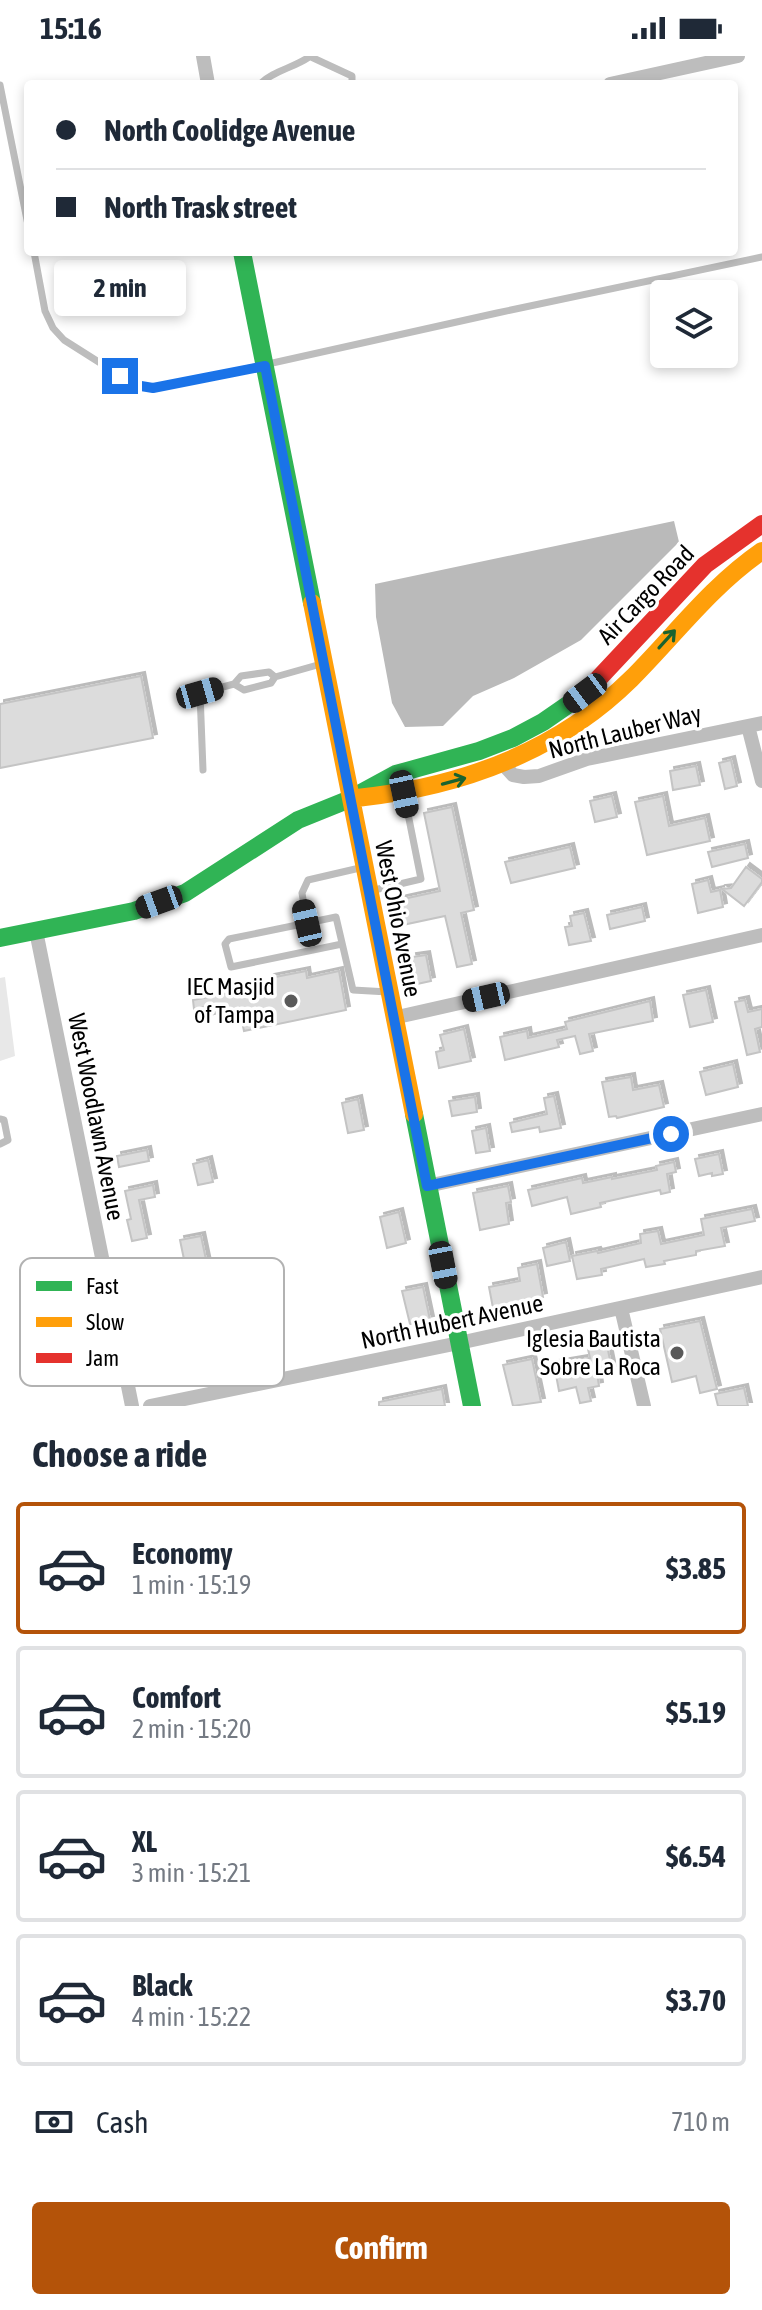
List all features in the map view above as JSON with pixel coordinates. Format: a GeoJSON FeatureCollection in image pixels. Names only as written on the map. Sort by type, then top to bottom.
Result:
{"type":"FeatureCollection","features":[{"type":"Feature","properties":{"kind":"street"},"geometry":{"type":"LineString","coordinates":[[203,56],[207,80]]}},
{"type":"Feature","properties":{"kind":"street"},"geometry":{"type":"LineString","coordinates":[[628,80],[738,56]]}},
{"type":"Feature","properties":{"kind":"street","name":"West Ohio Avenue"},"geometry":{"type":"LineString","coordinates":[[243,256],[472,1406]]}},
{"type":"Feature","properties":{"kind":"street","name":"Air Cargo Road"},"geometry":{"type":"LineString","coordinates":[[0,938],[134,911],[185,893],[298,820],[350,799],[396,774],[479,751],[513,738],[585,693],[705,565],[762,524]]}},
{"type":"Feature","properties":{"kind":"street","name":"Air Cargo Road"},"geometry":{"type":"LineString","coordinates":[[350,799],[404,794],[464,778],[503,764],[561,734],[590,716],[630,679],[716,587],[762,551]]}},
{"type":"Feature","properties":{"kind":"street"},"geometry":{"type":"LineString","coordinates":[[755,724],[762,781]]}},
{"type":"Feature","properties":{"kind":"street","name":"North Lauber Way"},"geometry":{"type":"LineString","coordinates":[[503,764],[513,775],[539,776],[587,759],[755,724]]}},
{"type":"Feature","properties":{"kind":"street","name":"West Woodlawn Avenue"},"geometry":{"type":"LineString","coordinates":[[36,931],[102,1258]]}},
{"type":"Feature","properties":{"kind":"street"},"geometry":{"type":"LineString","coordinates":[[393,1018],[762,935]]}},
{"type":"Feature","properties":{"kind":"street"},"geometry":{"type":"LineString","coordinates":[[427,1186],[762,1114]]}},
{"type":"Feature","properties":{"kind":"street","name":"North Hubert Avenue"},"geometry":{"type":"LineString","coordinates":[[284,1379],[762,1277]]}},
{"type":"Feature","properties":{"kind":"street"},"geometry":{"type":"LineString","coordinates":[[621,1308],[644,1406]]}},
{"type":"Feature","properties":{"kind":"street","name":"West Woodlawn Avenue"},"geometry":{"type":"LineString","coordinates":[[128,1386],[132,1406]]}},
{"type":"Feature","properties":{"kind":"street","name":"North Hubert Avenue"},"geometry":{"type":"LineString","coordinates":[[150,1406],[248,1386]]}},
{"type":"Feature","properties":{"kind":"lane"},"geometry":{"type":"LineString","coordinates":[[264,80],[296,67],[309,57],[352,76],[352,80]]}},
{"type":"Feature","properties":{"kind":"lane"},"geometry":{"type":"LineString","coordinates":[[0,85],[24,205]]}},
{"type":"Feature","properties":{"kind":"lane"},"geometry":{"type":"LineString","coordinates":[[35,256],[45,311],[53,328],[64,340],[135,385],[153,388],[762,257]]}},
{"type":"Feature","properties":{"kind":"lane"},"geometry":{"type":"LineString","coordinates":[[234,684],[244,690],[271,683],[275,677],[323,664]]}},
{"type":"Feature","properties":{"kind":"lane"},"geometry":{"type":"LineString","coordinates":[[203,770],[200,693],[234,684],[241,676],[269,672],[275,677]]}},
{"type":"Feature","properties":{"kind":"lane"},"geometry":{"type":"LineString","coordinates":[[368,891],[421,879],[404,794]]}},
{"type":"Feature","properties":{"kind":"lane"},"geometry":{"type":"LineString","coordinates":[[307,923],[302,893],[308,880],[364,867]]}},
{"type":"Feature","properties":{"kind":"lane"},"geometry":{"type":"LineString","coordinates":[[342,944],[231,967],[225,944],[227,940],[336,917],[353,990],[388,992]]}},
{"type":"Feature","properties":{"kind":"lane"},"geometry":{"type":"LineString","coordinates":[[0,1119],[4,1120],[8,1140],[0,1144]]}},
{"type":"Feature","properties":{"kind":"shaded area"},"geometry":{"type":"Polygon","coordinates":[[[674,521],[679,542],[581,640],[514,678],[473,696],[443,726],[405,727],[392,703],[376,617],[375,584],[674,521]]]}},
{"type":"Feature","properties":{"kind":"shaded area"},"geometry":{"type":"Polygon","coordinates":[[[5,977],[15,1056],[0,1061],[0,978],[5,977]]]}},
{"type":"Feature","properties":{"kind":"building"},"geometry":{"type":"Polygon","coordinates":[[[141,676],[153,738],[0,768],[0,704],[141,676]]]}},
{"type":"Feature","properties":{"kind":"building"},"geometry":{"type":"Polygon","coordinates":[[[731,760],[737,786],[725,789],[719,763],[731,760]]]}},
{"type":"Feature","properties":{"kind":"building"},"geometry":{"type":"Polygon","coordinates":[[[696,766],[700,785],[673,790],[670,771],[696,766]]]}},
{"type":"Feature","properties":{"kind":"building"},"geometry":{"type":"Polygon","coordinates":[[[612,796],[617,817],[595,822],[590,801],[612,796]]]}},
{"type":"Feature","properties":{"kind":"building"},"geometry":{"type":"Polygon","coordinates":[[[663,796],[669,826],[705,818],[710,841],[647,855],[635,802],[663,796]]]}},
{"type":"Feature","properties":{"kind":"building"},"geometry":{"type":"Polygon","coordinates":[[[452,807],[474,910],[461,913],[472,964],[457,967],[445,916],[398,926],[394,901],[440,891],[424,813],[452,807]]]}},
{"type":"Feature","properties":{"kind":"building"},"geometry":{"type":"Polygon","coordinates":[[[745,844],[748,858],[712,867],[708,852],[745,844]]]}},
{"type":"Feature","properties":{"kind":"building"},"geometry":{"type":"Polygon","coordinates":[[[570,847],[575,868],[511,883],[505,862],[570,847]]]}},
{"type":"Feature","properties":{"kind":"building"},"geometry":{"type":"Polygon","coordinates":[[[746,867],[762,882],[744,906],[722,889],[731,888],[746,867]]]}},
{"type":"Feature","properties":{"kind":"building"},"geometry":{"type":"Polygon","coordinates":[[[708,880],[711,892],[720,890],[723,907],[698,913],[692,884],[708,880]]]}},
{"type":"Feature","properties":{"kind":"building"},"geometry":{"type":"Polygon","coordinates":[[[642,907],[645,921],[610,929],[607,915],[642,907]]]}},
{"type":"Feature","properties":{"kind":"building"},"geometry":{"type":"Polygon","coordinates":[[[584,913],[591,941],[569,945],[565,927],[572,926],[570,916],[584,913]]]}},
{"type":"Feature","properties":{"kind":"building"},"geometry":{"type":"Polygon","coordinates":[[[426,955],[431,981],[417,984],[412,957],[426,955]]]}},
{"type":"Feature","properties":{"kind":"building","name":"IEC Masjid of Tampa"},"geometry":{"type":"Polygon","coordinates":[[[306,971],[307,978],[339,971],[346,1010],[244,1031],[239,1008],[206,1016],[204,1007],[194,1009],[193,1000],[272,985],[270,978],[306,971]]]}},
{"type":"Feature","properties":{"kind":"building"},"geometry":{"type":"Polygon","coordinates":[[[706,990],[713,1022],[690,1027],[683,995],[706,990]]]}},
{"type":"Feature","properties":{"kind":"building"},"geometry":{"type":"Polygon","coordinates":[[[745,1000],[748,1012],[762,1009],[762,1027],[755,1029],[760,1052],[747,1055],[735,1002],[745,1000]]]}},
{"type":"Feature","properties":{"kind":"building"},"geometry":{"type":"Polygon","coordinates":[[[650,1001],[653,1021],[589,1034],[593,1051],[580,1054],[575,1036],[557,1040],[559,1047],[505,1060],[500,1037],[527,1031],[528,1038],[567,1029],[565,1022],[650,1001]]]}},
{"type":"Feature","properties":{"kind":"building"},"geometry":{"type":"Polygon","coordinates":[[[464,1029],[471,1061],[439,1068],[436,1052],[444,1050],[440,1035],[464,1029]]]}},
{"type":"Feature","properties":{"kind":"building"},"geometry":{"type":"Polygon","coordinates":[[[733,1064],[738,1087],[706,1095],[700,1072],[733,1064]]]}},
{"type":"Feature","properties":{"kind":"building"},"geometry":{"type":"Polygon","coordinates":[[[631,1077],[633,1090],[659,1085],[664,1107],[617,1118],[609,1117],[602,1082],[631,1077]]]}},
{"type":"Feature","properties":{"kind":"building"},"geometry":{"type":"Polygon","coordinates":[[[554,1096],[561,1128],[540,1132],[539,1127],[512,1132],[510,1123],[547,1114],[544,1098],[554,1096]]]}},
{"type":"Feature","properties":{"kind":"building"},"geometry":{"type":"Polygon","coordinates":[[[475,1097],[477,1112],[452,1116],[449,1101],[475,1097]]]}},
{"type":"Feature","properties":{"kind":"building"},"geometry":{"type":"Polygon","coordinates":[[[358,1099],[364,1130],[348,1133],[342,1103],[358,1099]]]}},
{"type":"Feature","properties":{"kind":"building"},"geometry":{"type":"Polygon","coordinates":[[[486,1128],[490,1151],[476,1153],[472,1131],[486,1128]]]}},
{"type":"Feature","properties":{"kind":"building"},"geometry":{"type":"Polygon","coordinates":[[[147,1150],[149,1161],[119,1167],[117,1156],[147,1150]]]}},
{"type":"Feature","properties":{"kind":"building"},"geometry":{"type":"Polygon","coordinates":[[[719,1154],[723,1174],[699,1176],[695,1159],[719,1154]]]}},
{"type":"Feature","properties":{"kind":"building"},"geometry":{"type":"Polygon","coordinates":[[[208,1160],[213,1182],[198,1185],[193,1164],[208,1160]]]}},
{"type":"Feature","properties":{"kind":"building"},"geometry":{"type":"Polygon","coordinates":[[[674,1162],[676,1172],[667,1174],[670,1192],[661,1194],[660,1190],[600,1203],[601,1207],[571,1214],[567,1197],[532,1206],[528,1190],[582,1178],[583,1183],[612,1179],[657,1170],[656,1166],[674,1162]]]}},
{"type":"Feature","properties":{"kind":"building"},"geometry":{"type":"Polygon","coordinates":[[[153,1185],[155,1197],[139,1200],[147,1238],[132,1241],[125,1191],[153,1185]]]}},
{"type":"Feature","properties":{"kind":"building"},"geometry":{"type":"Polygon","coordinates":[[[508,1186],[511,1202],[506,1203],[509,1224],[480,1230],[473,1193],[508,1186]]]}},
{"type":"Feature","properties":{"kind":"building"},"geometry":{"type":"Polygon","coordinates":[[[752,1209],[755,1221],[721,1228],[725,1246],[696,1251],[696,1255],[664,1261],[665,1264],[646,1267],[644,1259],[601,1269],[602,1275],[577,1279],[572,1256],[641,1243],[640,1234],[658,1231],[661,1244],[704,1235],[701,1219],[752,1209]]]}},
{"type":"Feature","properties":{"kind":"building"},"geometry":{"type":"Polygon","coordinates":[[[399,1212],[406,1243],[387,1248],[380,1217],[399,1212]]]}},
{"type":"Feature","properties":{"kind":"building"},"geometry":{"type":"Polygon","coordinates":[[[201,1236],[206,1258],[184,1258],[180,1240],[201,1236]]]}},
{"type":"Feature","properties":{"kind":"building"},"geometry":{"type":"Polygon","coordinates":[[[566,1242],[570,1261],[547,1266],[543,1248],[566,1242]]]}},
{"type":"Feature","properties":{"kind":"building"},"geometry":{"type":"Polygon","coordinates":[[[537,1264],[543,1297],[493,1308],[489,1287],[520,1281],[518,1268],[537,1264]]]}},
{"type":"Feature","properties":{"kind":"building"},"geometry":{"type":"Polygon","coordinates":[[[423,1287],[430,1320],[410,1324],[402,1291],[423,1287]]]}},
{"type":"Feature","properties":{"kind":"building"},"geometry":{"type":"Polygon","coordinates":[[[700,1321],[717,1389],[700,1393],[696,1376],[672,1382],[660,1329],[700,1321]]]}},
{"type":"Feature","properties":{"kind":"building"},"geometry":{"type":"Polygon","coordinates":[[[607,1345],[612,1370],[597,1373],[599,1386],[588,1388],[591,1401],[580,1403],[576,1387],[559,1391],[554,1364],[590,1358],[588,1349],[607,1345]]]}},
{"type":"Feature","properties":{"kind":"building"},"geometry":{"type":"Polygon","coordinates":[[[532,1359],[541,1402],[513,1406],[503,1365],[532,1359]]]}},
{"type":"Feature","properties":{"kind":"building"},"geometry":{"type":"Polygon","coordinates":[[[744,1388],[748,1406],[718,1406],[715,1394],[744,1388]]]}},
{"type":"Feature","properties":{"kind":"building"},"geometry":{"type":"Polygon","coordinates":[[[442,1389],[445,1406],[379,1406],[379,1402],[442,1389]]]}},
{"type":"Feature","properties":{"kind":"traffic: fast"},"geometry":{"type":"LineString","coordinates":[[243,256],[312,603]]}},
{"type":"Feature","properties":{"kind":"traffic: fast"},"geometry":{"type":"LineString","coordinates":[[0,938],[134,911],[185,893],[298,820],[350,799],[396,774],[479,751],[513,738],[585,693]]}},
{"type":"Feature","properties":{"kind":"traffic: fast"},"geometry":{"type":"LineString","coordinates":[[414,1114],[472,1406]]}},
{"type":"Feature","properties":{"kind":"traffic: slow"},"geometry":{"type":"LineString","coordinates":[[357,798],[395,793],[469,775],[539,746],[571,727],[631,679],[709,596],[762,551]]}},
{"type":"Feature","properties":{"kind":"traffic: slow"},"geometry":{"type":"LineString","coordinates":[[312,603],[414,1114]]}},
{"type":"Feature","properties":{"kind":"traffic: jam"},"geometry":{"type":"LineString","coordinates":[[585,693],[705,565],[762,524]]}},
{"type":"Feature","properties":{"kind":"place","name":"IEC Masjid of Tampa"},"geometry":{"type":"Point","coordinates":[291,1001]}},
{"type":"Feature","properties":{"kind":"place","name":"Iglesia Bautista Sobre La Roca"},"geometry":{"type":"Point","coordinates":[677,1353]}},
{"type":"Feature","properties":{"kind":"route"},"geometry":{"type":"LineString","coordinates":[[120,376],[135,385],[153,388],[265,366],[427,1186],[671,1134]]}}]}
